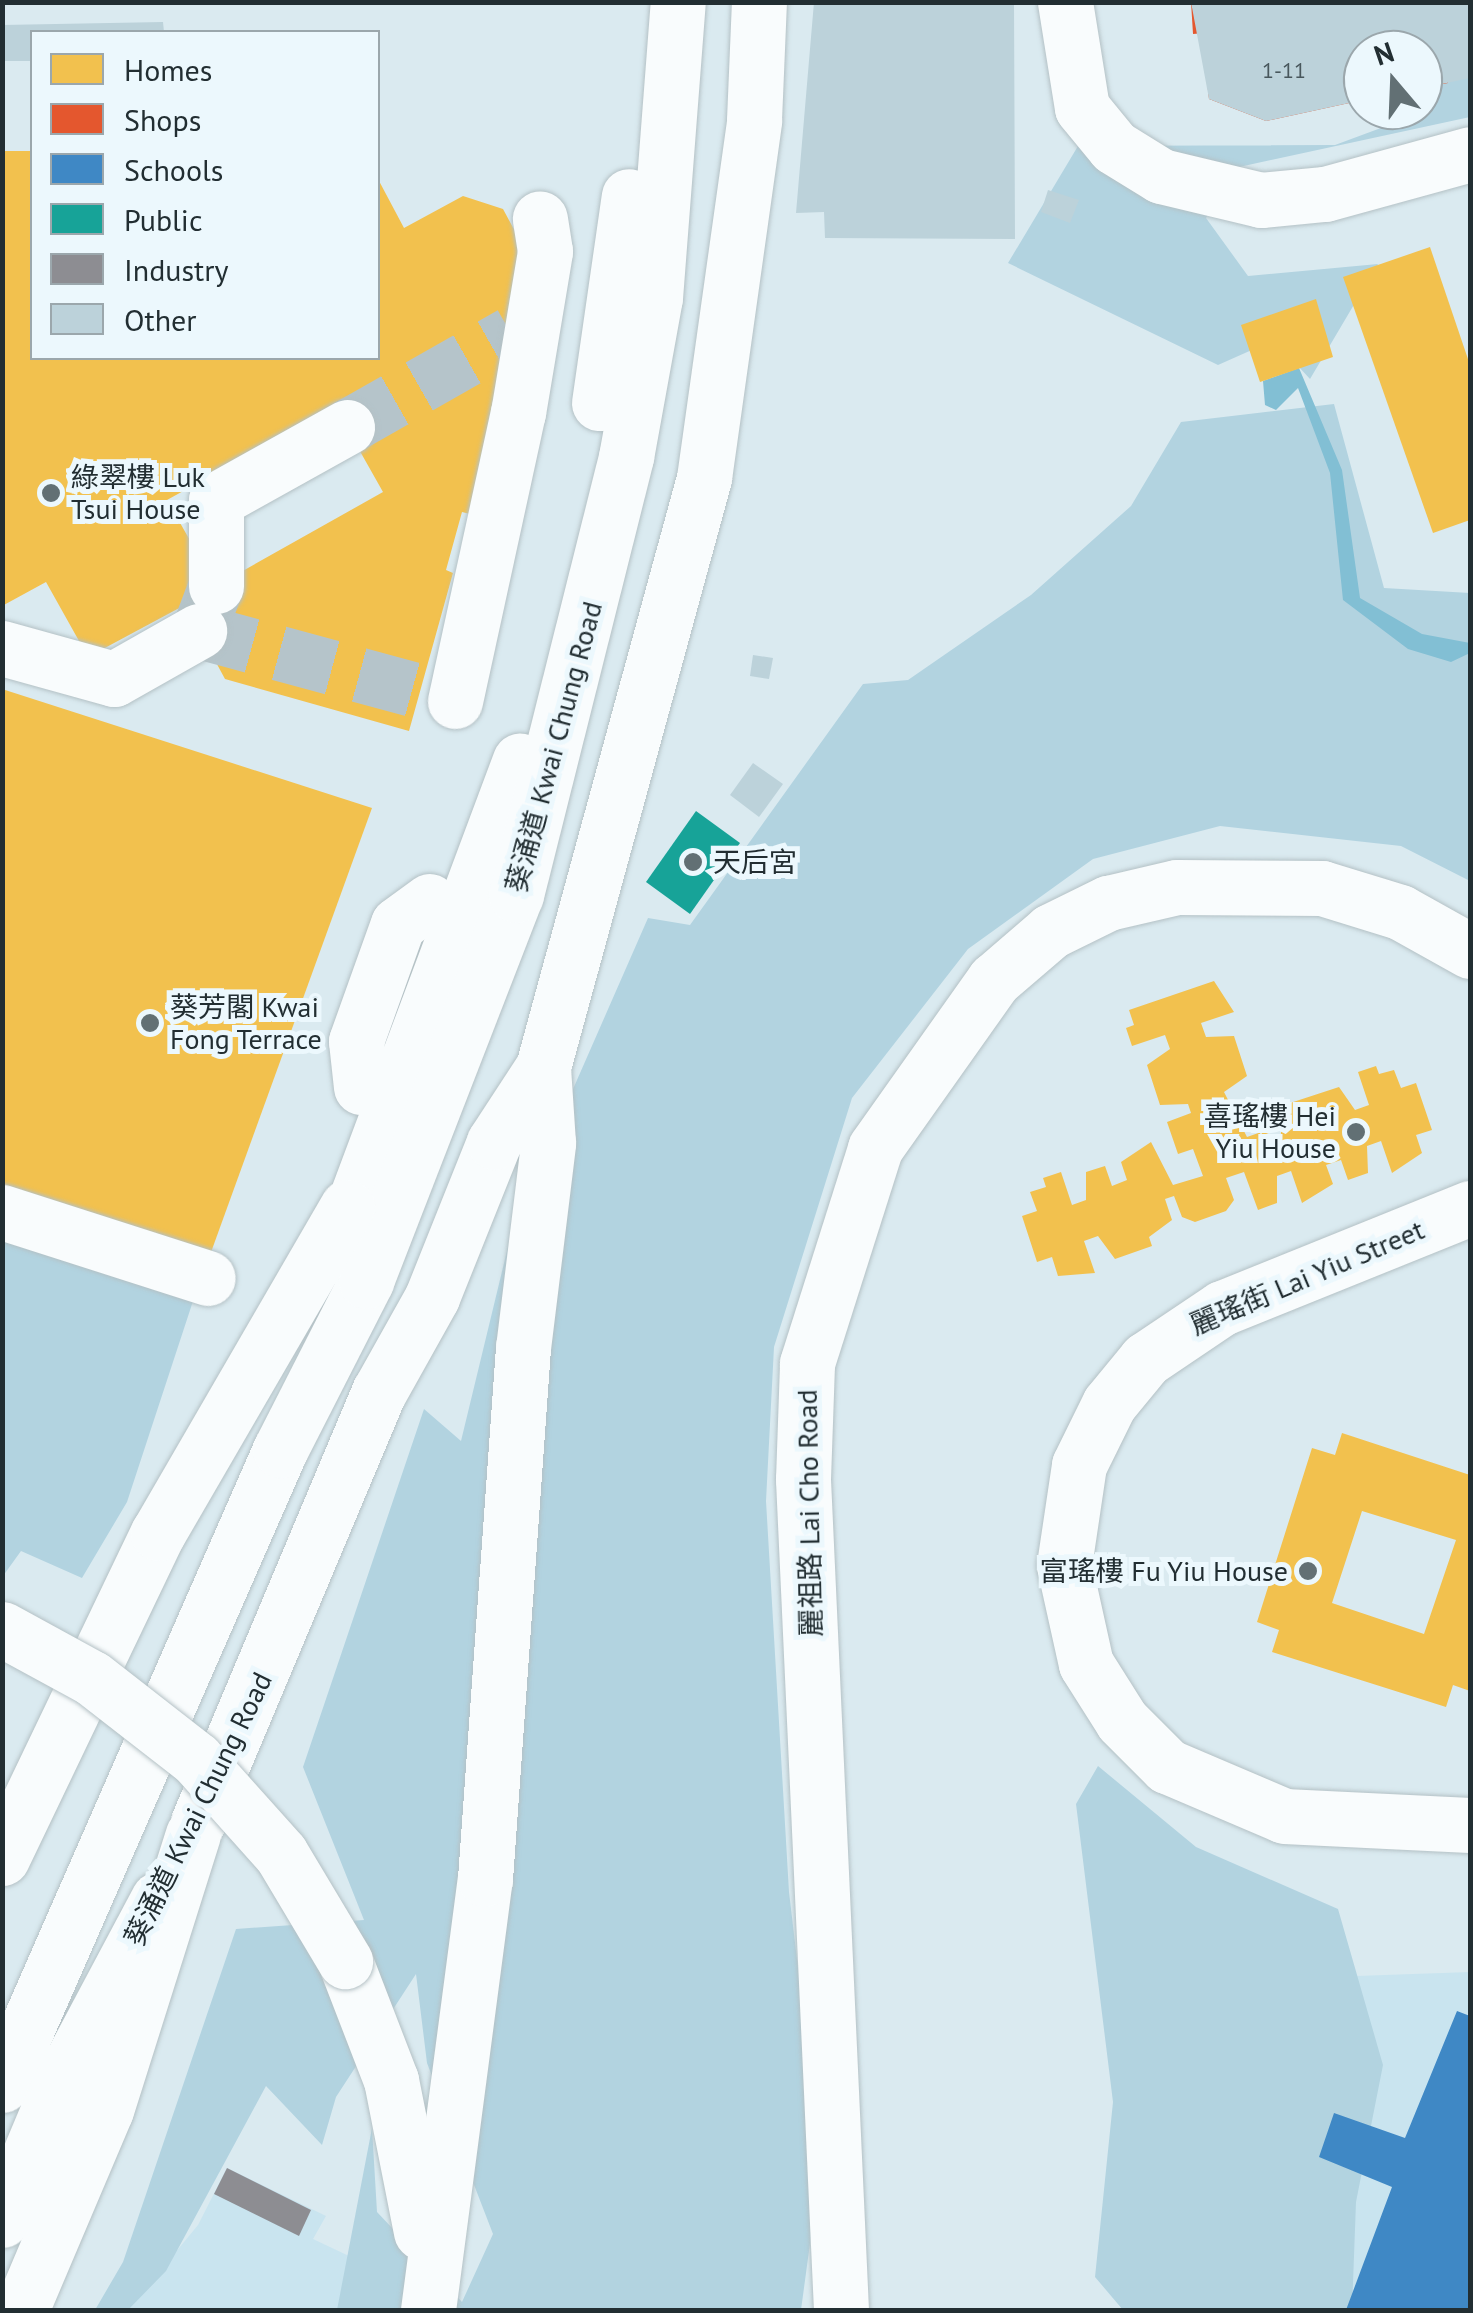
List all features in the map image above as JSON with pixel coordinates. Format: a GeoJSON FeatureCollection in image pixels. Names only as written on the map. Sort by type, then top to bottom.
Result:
{"type":"FeatureCollection","features":[{"type":"Feature","properties":{"kind":"main road","name":"葵涌道 Kwai Chung Road"},"geometry":{"type":"LineString","coordinates":[[280,1450],[348,1207],[506,807],[550,654],[584,510],[641,118],[645,2]]}},
{"type":"Feature","properties":{"kind":"main road","name":"葵涌道 Kwai Chung Road"},"geometry":{"type":"LineString","coordinates":[[379,1392],[398,1292],[541,904],[585,694],[655,298],[678,2]]}},
{"type":"Feature","properties":{"kind":"main road","name":"葵涌道 Kwai Chung Road"},"geometry":{"type":"LineString","coordinates":[[2,2085],[280,1450],[366,1281],[482,988],[585,694],[655,464],[703,101],[706,2]]}},
{"type":"Feature","properties":{"kind":"main road","name":"葵涌道 Kwai Chung Road"},"geometry":{"type":"LineString","coordinates":[[2,2220],[58,2087],[193,1834],[379,1392],[432,1297],[494,1142],[543,1067],[704,478],[754,120],[759,2]]}},
{"type":"Feature","properties":{"kind":"main road"},"geometry":{"type":"LineString","coordinates":[[1065,2],[1082,108],[1114,146],[1161,176],[1260,200],[1325,194],[1470,154]]}},
{"type":"Feature","properties":{"kind":"main road"},"geometry":{"type":"LineString","coordinates":[[454,701],[522,328],[546,231],[540,218]]}},
{"type":"Feature","properties":{"kind":"main road"},"geometry":{"type":"LineString","coordinates":[[2,648],[114,679],[207,608],[216,500],[346,427]]}},
{"type":"Feature","properties":{"kind":"main road","name":"麗祖路 Lai Cho Road"},"geometry":{"type":"LineString","coordinates":[[841,2310],[803,1479],[807,1363],[875,1148],[937,1052],[994,980],[1052,931],[1108,903],[1177,887],[1322,888],[1400,912],[1470,951]]}},
{"type":"Feature","properties":{"kind":"main road"},"geometry":{"type":"LineString","coordinates":[[362,1087],[356,1042],[398,924],[430,902]]}},
{"type":"Feature","properties":{"kind":"main road"},"geometry":{"type":"LineString","coordinates":[[427,2310],[485,1879],[523,1348],[548,1142],[543,1067]]}},
{"type":"Feature","properties":{"kind":"main road"},"geometry":{"type":"LineString","coordinates":[[2,1858],[158,1533],[348,1207]]}},
{"type":"Feature","properties":{"kind":"main road","name":"麗瑤街 Lai Yiu Street"},"geometry":{"type":"LineString","coordinates":[[1470,1208],[1222,1308],[1146,1359],[1109,1404],[1080,1464],[1064,1565],[1086,1664],[1122,1721],[1167,1766],[1220,1796],[1284,1816],[1470,1826]]}},
{"type":"Feature","properties":{"kind":"main road"},"geometry":{"type":"LineString","coordinates":[[2,1212],[208,1278]]}},
{"type":"Feature","properties":{"kind":"main road"},"geometry":{"type":"LineString","coordinates":[[2,1629],[92,1678],[196,1759],[281,1854],[345,1962],[407,2142],[427,2310]]}},
{"type":"Feature","properties":{"kind":"main road"},"geometry":{"type":"LineString","coordinates":[[21,2310],[106,2110],[193,1834]]}},
{"type":"Feature","properties":{"kind":"shaded area"},"geometry":{"type":"Polygon","coordinates":[[[1470,46],[1470,117],[1443,123],[1443,58],[1470,46]]]}},
{"type":"Feature","properties":{"kind":"shaded area"},"geometry":{"type":"Polygon","coordinates":[[[1375,130],[1410,130],[1239,167],[1206,218],[1248,276],[1378,264],[1310,379],[1274,340],[1218,365],[1008,263],[1078,146],[1335,145],[1375,130]]]}},
{"type":"Feature","properties":{"kind":"shaded area"},"geometry":{"type":"Polygon","coordinates":[[[1334,404],[1384,588],[1470,593],[1470,881],[1401,846],[1220,826],[1093,859],[968,949],[852,1098],[774,1347],[766,1501],[789,1892],[821,2162],[801,2310],[337,2310],[372,2128],[377,2212],[462,2302],[493,2234],[427,2063],[416,1974],[336,2097],[322,2145],[266,2086],[166,2271],[128,2310],[95,2310],[123,2262],[236,1929],[364,1920],[303,1767],[424,1409],[461,1441],[513,1226],[648,918],[690,925],[863,684],[908,680],[1031,595],[1131,506],[1181,422],[1334,404]]]}},
{"type":"Feature","properties":{"kind":"shaded area"},"geometry":{"type":"Polygon","coordinates":[[[3,1233],[195,1295],[127,1502],[82,1578],[21,1551],[3,1576],[3,1233]]]}},
{"type":"Feature","properties":{"kind":"shaded area"},"geometry":{"type":"Polygon","coordinates":[[[1098,1766],[1196,1847],[1338,1909],[1383,2065],[1356,2202],[1352,2310],[1123,2310],[1095,2277],[1113,2102],[1076,1804],[1098,1766]]]}},
{"type":"Feature","properties":{"kind":"shaded area"},"geometry":{"type":"Polygon","coordinates":[[[1470,1972],[1470,2310],[1316,2310],[1328,1977],[1470,1972]]]}},
{"type":"Feature","properties":{"kind":"shaded area"},"geometry":{"type":"Polygon","coordinates":[[[227,2168],[326,2216],[313,2239],[368,2265],[358,2310],[128,2310],[198,2225],[227,2168]]]}},
{"type":"Feature","properties":{"kind":"water"},"geometry":{"type":"Polygon","coordinates":[[[1299,368],[1342,470],[1360,598],[1422,634],[1470,643],[1470,653],[1451,662],[1408,649],[1343,600],[1330,473],[1298,388],[1276,410],[1265,405],[1263,381],[1299,368]]]}},
{"type":"Feature","properties":{"kind":"building: Homes"},"geometry":{"type":"Polygon","coordinates":[[[2,151],[30,151],[30,360],[380,360],[380,183],[404,228],[463,196],[503,209],[525,250],[470,514],[462,512],[446,570],[453,573],[409,731],[225,679],[185,605],[88,657],[46,582],[2,606],[2,151]],[[335,407],[167,500],[216,586],[383,492],[335,407]]]}},
{"type":"Feature","properties":{"kind":"building: Homes"},"geometry":{"type":"Polygon","coordinates":[[[1430,247],[1470,365],[1470,520],[1433,533],[1343,277],[1430,247]]]}},
{"type":"Feature","properties":{"kind":"building: Homes"},"geometry":{"type":"Polygon","coordinates":[[[1316,299],[1333,357],[1260,382],[1241,325],[1316,299]]]}},
{"type":"Feature","properties":{"kind":"building: Homes","name":"葵芳閣 Kwai Fong Terrace"},"geometry":{"type":"Polygon","coordinates":[[[2,689],[372,808],[210,1255],[2,1188],[2,689]]]}},
{"type":"Feature","properties":{"kind":"building: Homes","name":"喜瑤樓 Hei Yiu House"},"geometry":{"type":"Polygon","coordinates":[[[1214,981],[1234,1012],[1201,1023],[1206,1037],[1234,1036],[1247,1076],[1224,1092],[1247,1137],[1267,1130],[1272,1145],[1280,1142],[1284,1105],[1339,1087],[1355,1110],[1369,1105],[1358,1072],[1376,1066],[1379,1074],[1394,1070],[1401,1088],[1416,1083],[1432,1130],[1416,1135],[1422,1153],[1392,1173],[1381,1141],[1367,1146],[1368,1173],[1348,1180],[1341,1160],[1326,1165],[1333,1184],[1302,1203],[1291,1171],[1277,1176],[1277,1203],[1258,1210],[1244,1172],[1226,1178],[1234,1200],[1226,1211],[1195,1222],[1182,1217],[1174,1196],[1165,1199],[1172,1220],[1149,1237],[1152,1246],[1115,1259],[1098,1236],[1084,1241],[1095,1273],[1058,1276],[1052,1257],[1037,1262],[1022,1216],[1037,1211],[1030,1192],[1046,1187],[1043,1178],[1061,1172],[1072,1205],[1086,1200],[1086,1172],[1105,1166],[1112,1186],[1127,1180],[1121,1162],[1151,1142],[1173,1185],[1203,1176],[1193,1149],[1178,1154],[1167,1122],[1191,1113],[1188,1104],[1160,1105],[1147,1065],[1170,1049],[1165,1035],[1132,1046],[1126,1028],[1134,1025],[1129,1010],[1214,981]]]}},
{"type":"Feature","properties":{"kind":"building: Homes","name":"富瑤樓 Fu Yiu House"},"geometry":{"type":"Polygon","coordinates":[[[1342,1433],[1470,1475],[1470,1691],[1453,1685],[1446,1707],[1272,1652],[1279,1630],[1257,1622],[1312,1448],[1335,1455],[1342,1433]],[[1362,1511],[1332,1603],[1424,1634],[1456,1540],[1362,1511]]]}},
{"type":"Feature","properties":{"kind":"building: Shops"},"geometry":{"type":"Polygon","coordinates":[[[1191,2],[1470,2],[1470,6],[1399,17],[1400,30],[1356,30],[1355,20],[1193,34],[1191,2]]]}},
{"type":"Feature","properties":{"kind":"building: Shops"},"geometry":{"type":"Polygon","coordinates":[[[1343,41],[1343,104],[1266,121],[1209,99],[1203,48],[1240,42],[1242,59],[1343,41]]]}},
{"type":"Feature","properties":{"kind":"building: Shops"},"geometry":{"type":"Polygon","coordinates":[[[1443,50],[1448,83],[1443,84],[1443,50]]]}},
{"type":"Feature","properties":{"kind":"building: Schools"},"geometry":{"type":"Polygon","coordinates":[[[1457,2011],[1470,2016],[1470,2310],[1346,2310],[1392,2187],[1319,2157],[1334,2113],[1405,2138],[1457,2011]]]}},
{"type":"Feature","properties":{"kind":"building: Public","name":"天后宮"},"geometry":{"type":"Polygon","coordinates":[[[696,811],[740,843],[690,914],[646,882],[696,811]]]}},
{"type":"Feature","properties":{"kind":"building: Industry"},"geometry":{"type":"Polygon","coordinates":[[[227,2168],[311,2210],[299,2236],[214,2194],[227,2168]]]}},
{"type":"Feature","properties":{"kind":"building: Other"},"geometry":{"type":"Polygon","coordinates":[[[814,2],[1014,2],[1015,239],[825,238],[824,212],[796,213],[814,2]]]}},
{"type":"Feature","properties":{"kind":"building: Other"},"geometry":{"type":"Polygon","coordinates":[[[1191,2],[1470,2],[1470,78],[1443,84],[1443,30],[1343,30],[1343,104],[1266,121],[1209,99],[1191,2]]]}},
{"type":"Feature","properties":{"kind":"building: Other"},"geometry":{"type":"Polygon","coordinates":[[[163,22],[164,30],[30,30],[30,61],[2,61],[2,25],[163,22]]]}},
{"type":"Feature","properties":{"kind":"building: Other"},"geometry":{"type":"Polygon","coordinates":[[[1048,190],[1079,200],[1070,223],[1041,212],[1048,190]]]}},
{"type":"Feature","properties":{"kind":"building: Other"},"geometry":{"type":"Polygon","coordinates":[[[753,655],[773,658],[769,679],[750,676],[753,655]]]}},
{"type":"Feature","properties":{"kind":"building: Other"},"geometry":{"type":"Polygon","coordinates":[[[753,763],[783,784],[759,817],[730,795],[753,763]]]}},
{"type":"Feature","properties":{"kind":"tunnel"},"geometry":{"type":"LineString","coordinates":[[347,427],[511,334]]}},
{"type":"Feature","properties":{"kind":"tunnel"},"geometry":{"type":"LineString","coordinates":[[216,586],[199,631],[420,691]]}},
{"type":"Feature","properties":{"kind":"place","name":"綠翠樓 Luk Tsui House"},"geometry":{"type":"Point","coordinates":[51,493]}},
{"type":"Feature","properties":{"kind":"place","name":"天后宮"},"geometry":{"type":"Point","coordinates":[693,862]}},
{"type":"Feature","properties":{"kind":"place","name":"葵芳閣 Kwai Fong Terrace"},"geometry":{"type":"Point","coordinates":[150,1023]}},
{"type":"Feature","properties":{"kind":"place","name":"喜瑤樓 Hei Yiu House"},"geometry":{"type":"Point","coordinates":[1356,1132]}},
{"type":"Feature","properties":{"kind":"place","name":"富瑤樓 Fu Yiu House"},"geometry":{"type":"Point","coordinates":[1308,1571]}}]}
